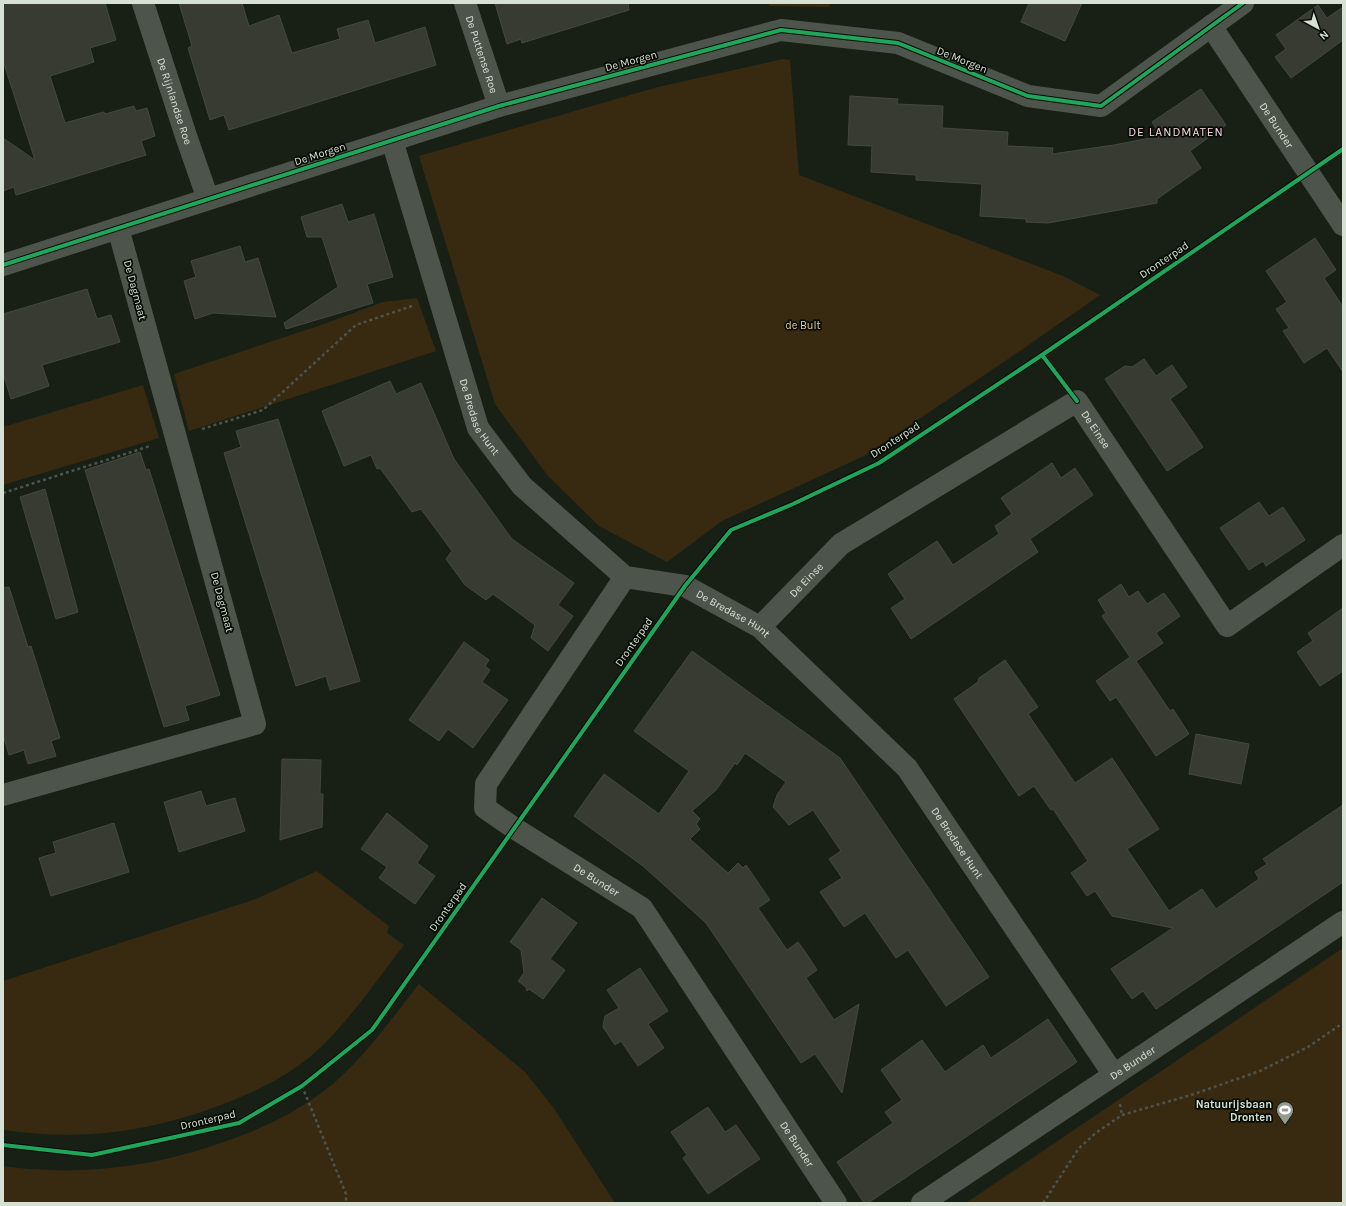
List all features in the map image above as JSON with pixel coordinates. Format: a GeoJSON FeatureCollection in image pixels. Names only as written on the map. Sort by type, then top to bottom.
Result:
{"type":"FeatureCollection","features":[{"type":"Feature","properties":{"kind":"street","name":"De Rijnlandse Roe"},"geometry":{"type":"LineString","coordinates":[[143,3],[208,199]]}},
{"type":"Feature","properties":{"kind":"street","name":"De Puttense Roe"},"geometry":{"type":"LineString","coordinates":[[465,3],[500,106]]}},
{"type":"Feature","properties":{"kind":"street","name":"De Morgen"},"geometry":{"type":"LineString","coordinates":[[3,265],[500,106],[781,30],[898,43],[1028,96],[1101,106],[1243,3]]}},
{"type":"Feature","properties":{"kind":"street","name":"De Bunder"},"geometry":{"type":"LineString","coordinates":[[1211,26],[1343,225]]}},
{"type":"Feature","properties":{"kind":"street","name":"De Bredase Hunt"},"geometry":{"type":"LineString","coordinates":[[392,140],[478,428],[522,486],[625,577],[685,586],[760,626],[907,768],[1114,1075]]}},
{"type":"Feature","properties":{"kind":"street","name":"De Dagmaat"},"geometry":{"type":"LineString","coordinates":[[3,795],[256,724],[118,228]]}},
{"type":"Feature","properties":{"kind":"street","name":"De Einse"},"geometry":{"type":"LineString","coordinates":[[760,626],[841,544],[1077,401],[1227,626],[1343,545]]}},
{"type":"Feature","properties":{"kind":"street","name":"De Bunder"},"geometry":{"type":"LineString","coordinates":[[625,577],[486,784],[485,808],[514,828],[642,908],[836,1203]]}},
{"type":"Feature","properties":{"kind":"street","name":"De Bunder"},"geometry":{"type":"LineString","coordinates":[[922,1203],[1343,922]]}},
{"type":"Feature","properties":{"kind":"path"},"geometry":{"type":"LineString","coordinates":[[3,493],[263,410],[356,325],[439,297]]}},
{"type":"Feature","properties":{"kind":"path"},"geometry":{"type":"LineString","coordinates":[[1043,1203],[1079,1148],[1097,1132],[1122,1115],[1191,1095],[1260,1071],[1308,1047],[1343,1023]]}},
{"type":"Feature","properties":{"kind":"path"},"geometry":{"type":"LineString","coordinates":[[296,1090],[308,1081]]}},
{"type":"Feature","properties":{"kind":"path"},"geometry":{"type":"LineString","coordinates":[[302,1086],[346,1194],[346,1203]]}},
{"type":"Feature","properties":{"kind":"green space"},"geometry":{"type":"Polygon","coordinates":[[[769,3],[830,3],[829,7],[769,6],[769,3]]]}},
{"type":"Feature","properties":{"kind":"green space","name":"de Bult"},"geometry":{"type":"Polygon","coordinates":[[[783,59],[790,60],[799,175],[1063,276],[1100,295],[864,456],[722,521],[667,562],[599,526],[548,476],[495,404],[419,156],[658,87],[783,59]]]}},
{"type":"Feature","properties":{"kind":"green space"},"geometry":{"type":"Polygon","coordinates":[[[417,298],[436,351],[189,431],[174,374],[324,324],[383,302],[417,298]]]}},
{"type":"Feature","properties":{"kind":"green space"},"geometry":{"type":"Polygon","coordinates":[[[143,385],[159,438],[3,485],[3,427],[143,385]]]}},
{"type":"Feature","properties":{"kind":"green space"},"geometry":{"type":"Polygon","coordinates":[[[317,871],[389,926],[387,933],[404,945],[348,1017],[311,1056],[278,1079],[255,1091],[218,1106],[165,1123],[112,1132],[85,1134],[59,1135],[3,1130],[3,981],[256,899],[317,871]]]}},
{"type":"Feature","properties":{"kind":"green space"},"geometry":{"type":"Polygon","coordinates":[[[1343,948],[1343,1203],[966,1203],[1343,948]]]}},
{"type":"Feature","properties":{"kind":"green space"},"geometry":{"type":"Polygon","coordinates":[[[419,984],[525,1072],[553,1107],[615,1203],[3,1203],[3,1166],[32,1169],[90,1170],[147,1163],[204,1149],[246,1134],[286,1116],[323,1092],[346,1072],[379,1035],[419,984]]]}},
{"type":"Feature","properties":{"kind":"building"},"geometry":{"type":"Polygon","coordinates":[[[3,3],[105,3],[116,40],[90,48],[94,62],[50,76],[65,123],[104,112],[105,114],[134,106],[136,111],[147,108],[155,136],[141,141],[146,155],[16,195],[14,187],[3,191],[3,138],[35,160],[3,61],[3,3]]]}},
{"type":"Feature","properties":{"kind":"building"},"geometry":{"type":"Polygon","coordinates":[[[179,3],[242,3],[249,26],[279,15],[292,53],[340,39],[337,29],[368,20],[375,43],[425,27],[436,65],[229,130],[224,115],[210,120],[188,48],[192,46],[179,3]]]}},
{"type":"Feature","properties":{"kind":"building"},"geometry":{"type":"Polygon","coordinates":[[[495,3],[628,3],[629,10],[522,43],[521,39],[507,44],[495,3]]]}},
{"type":"Feature","properties":{"kind":"building"},"geometry":{"type":"Polygon","coordinates":[[[1029,3],[1082,3],[1065,41],[1021,22],[1029,3]]]}},
{"type":"Feature","properties":{"kind":"building"},"geometry":{"type":"Polygon","coordinates":[[[1318,5],[1327,18],[1343,7],[1343,40],[1291,78],[1275,57],[1286,49],[1276,35],[1318,5]]]}},
{"type":"Feature","properties":{"kind":"building"},"geometry":{"type":"Polygon","coordinates":[[[1201,89],[1226,125],[1190,151],[1201,168],[1157,199],[1157,203],[1048,223],[1026,222],[1026,219],[980,216],[982,184],[916,180],[916,175],[871,172],[872,146],[848,145],[850,96],[898,99],[897,104],[943,106],[942,128],[1008,132],[1007,146],[1053,148],[1052,154],[1114,145],[1161,136],[1152,122],[1201,89]]]}},
{"type":"Feature","properties":{"kind":"building"},"geometry":{"type":"Polygon","coordinates":[[[342,204],[348,222],[374,214],[393,277],[367,284],[373,303],[286,329],[284,323],[338,287],[322,237],[307,237],[301,217],[342,204]]]}},
{"type":"Feature","properties":{"kind":"building"},"geometry":{"type":"Polygon","coordinates":[[[1315,238],[1336,270],[1324,278],[1343,307],[1343,372],[1327,348],[1304,363],[1283,331],[1289,328],[1276,309],[1287,302],[1266,271],[1315,238]]]}},
{"type":"Feature","properties":{"kind":"building"},"geometry":{"type":"Polygon","coordinates":[[[240,246],[245,262],[258,258],[276,317],[213,313],[195,319],[184,281],[196,277],[191,261],[240,246]]]}},
{"type":"Feature","properties":{"kind":"building"},"geometry":{"type":"Polygon","coordinates":[[[87,289],[97,319],[111,315],[120,342],[42,365],[49,386],[11,399],[3,373],[3,314],[87,289]]]}},
{"type":"Feature","properties":{"kind":"building"},"geometry":{"type":"Polygon","coordinates":[[[1144,359],[1156,376],[1172,365],[1187,387],[1170,399],[1203,447],[1167,471],[1105,379],[1125,366],[1132,367],[1144,359]]]}},
{"type":"Feature","properties":{"kind":"building"},"geometry":{"type":"Polygon","coordinates":[[[390,381],[396,394],[421,383],[454,459],[512,539],[574,583],[558,605],[573,616],[548,651],[531,638],[535,625],[493,594],[486,600],[465,585],[446,559],[452,551],[421,509],[412,512],[380,468],[377,469],[371,455],[344,466],[322,411],[390,381]]]}},
{"type":"Feature","properties":{"kind":"building"},"geometry":{"type":"Polygon","coordinates":[[[278,419],[360,681],[330,690],[326,676],[296,686],[224,453],[241,447],[236,431],[278,419]]]}},
{"type":"Feature","properties":{"kind":"building"},"geometry":{"type":"Polygon","coordinates":[[[140,452],[146,470],[149,469],[220,695],[185,706],[189,720],[164,727],[85,470],[140,452]]]}},
{"type":"Feature","properties":{"kind":"building"},"geometry":{"type":"Polygon","coordinates":[[[1052,463],[1061,478],[1075,468],[1093,495],[1030,539],[1038,552],[911,639],[891,608],[905,599],[888,574],[937,541],[953,565],[999,534],[995,526],[1012,514],[1001,498],[1052,463]]]}},
{"type":"Feature","properties":{"kind":"building"},"geometry":{"type":"Polygon","coordinates":[[[45,489],[78,612],[56,619],[20,497],[45,489]]]}},
{"type":"Feature","properties":{"kind":"building"},"geometry":{"type":"Polygon","coordinates":[[[1259,502],[1269,516],[1283,507],[1305,540],[1266,566],[1263,561],[1249,570],[1220,528],[1259,502]]]}},
{"type":"Feature","properties":{"kind":"building"},"geometry":{"type":"Polygon","coordinates":[[[1121,584],[1129,597],[1138,591],[1147,604],[1164,593],[1180,616],[1156,633],[1163,643],[1136,661],[1170,711],[1173,709],[1189,734],[1156,756],[1116,697],[1110,701],[1096,681],[1130,657],[1102,616],[1106,613],[1098,600],[1121,584]]]}},
{"type":"Feature","properties":{"kind":"building"},"geometry":{"type":"Polygon","coordinates":[[[9,587],[28,647],[31,646],[60,738],[51,741],[56,756],[28,764],[24,750],[9,755],[3,735],[3,588],[9,587]]]}},
{"type":"Feature","properties":{"kind":"building"},"geometry":{"type":"Polygon","coordinates":[[[1343,608],[1343,671],[1320,686],[1297,652],[1313,641],[1308,633],[1343,608]]]}},
{"type":"Feature","properties":{"kind":"building"},"geometry":{"type":"Polygon","coordinates":[[[464,642],[489,660],[485,666],[490,670],[482,682],[508,700],[473,748],[448,729],[439,741],[409,720],[464,642]]]}},
{"type":"Feature","properties":{"kind":"building"},"geometry":{"type":"Polygon","coordinates":[[[692,651],[840,758],[989,977],[946,1006],[908,950],[896,958],[865,913],[844,927],[820,892],[842,878],[829,859],[841,851],[813,810],[789,825],[773,807],[777,795],[786,782],[745,753],[737,765],[735,763],[716,790],[692,811],[700,819],[696,824],[700,829],[690,839],[728,873],[738,863],[743,868],[746,865],[770,900],[758,908],[787,950],[798,942],[808,956],[817,970],[806,978],[834,1020],[859,1004],[842,1093],[815,1054],[801,1063],[706,923],[643,866],[574,816],[604,774],[659,814],[689,771],[634,731],[692,651]]]}},
{"type":"Feature","properties":{"kind":"building"},"geometry":{"type":"Polygon","coordinates":[[[1005,660],[1038,707],[1028,714],[1075,783],[1112,758],[1159,829],[1127,849],[1169,911],[1202,889],[1216,909],[1259,879],[1255,872],[1267,864],[1263,859],[1343,805],[1343,882],[1156,1009],[1143,991],[1132,999],[1111,969],[1173,928],[1112,916],[1095,891],[1087,896],[1071,873],[1088,861],[1053,809],[1051,810],[1034,786],[1019,796],[954,699],[978,682],[979,678],[1005,660]]]}},
{"type":"Feature","properties":{"kind":"building"},"geometry":{"type":"Polygon","coordinates":[[[1196,734],[1249,744],[1241,784],[1189,774],[1196,734]]]}},
{"type":"Feature","properties":{"kind":"building"},"geometry":{"type":"Polygon","coordinates":[[[282,759],[321,760],[320,794],[323,794],[322,827],[280,840],[282,759]]]}},
{"type":"Feature","properties":{"kind":"building"},"geometry":{"type":"Polygon","coordinates":[[[201,791],[206,806],[235,798],[245,831],[179,852],[164,802],[201,791]]]}},
{"type":"Feature","properties":{"kind":"building"},"geometry":{"type":"Polygon","coordinates":[[[387,813],[428,846],[417,863],[435,876],[415,904],[379,878],[387,867],[361,849],[387,813]]]}},
{"type":"Feature","properties":{"kind":"building"},"geometry":{"type":"Polygon","coordinates":[[[114,823],[129,872],[51,896],[39,858],[56,853],[53,842],[114,823]]]}},
{"type":"Feature","properties":{"kind":"building"},"geometry":{"type":"Polygon","coordinates":[[[542,898],[577,923],[550,959],[565,970],[543,999],[529,989],[527,991],[526,987],[518,981],[524,973],[521,950],[510,942],[542,898]]]}},
{"type":"Feature","properties":{"kind":"building"},"geometry":{"type":"Polygon","coordinates":[[[640,968],[668,1011],[648,1024],[664,1048],[638,1066],[621,1041],[615,1045],[603,1027],[605,1016],[619,1008],[607,990],[640,968]]]}},
{"type":"Feature","properties":{"kind":"building"},"geometry":{"type":"Polygon","coordinates":[[[1048,1019],[1077,1062],[868,1203],[864,1203],[837,1162],[893,1123],[885,1112],[902,1100],[881,1070],[922,1040],[945,1072],[983,1045],[991,1058],[1048,1019]]]}},
{"type":"Feature","properties":{"kind":"building"},"geometry":{"type":"Polygon","coordinates":[[[708,1107],[725,1132],[736,1125],[760,1159],[708,1194],[683,1158],[687,1155],[671,1132],[708,1107]]]}},
{"type":"Feature","properties":{"kind":"cycle path"},"geometry":{"type":"LineString","coordinates":[[3,265],[499,106],[781,30],[898,43],[1028,96],[1101,106],[1243,3]]}},
{"type":"Feature","properties":{"kind":"cycle path","name":"Dronterpad"},"geometry":{"type":"LineString","coordinates":[[3,1145],[92,1155],[239,1123],[302,1086],[372,1030],[685,586],[731,530],[793,504],[879,463],[1042,355],[1343,149]]}},
{"type":"Feature","properties":{"kind":"cycle path"},"geometry":{"type":"LineString","coordinates":[[1042,355],[1077,401]]}},
{"type":"Feature","properties":{"kind":"place","name":"Natuurijsbaan Dronten"},"geometry":{"type":"Point","coordinates":[1285,1125]}},
{"type":"Feature","properties":{"kind":"district","name":"DE LANDMATEN"},"geometry":{"type":"Point","coordinates":[1176,132]}}]}
